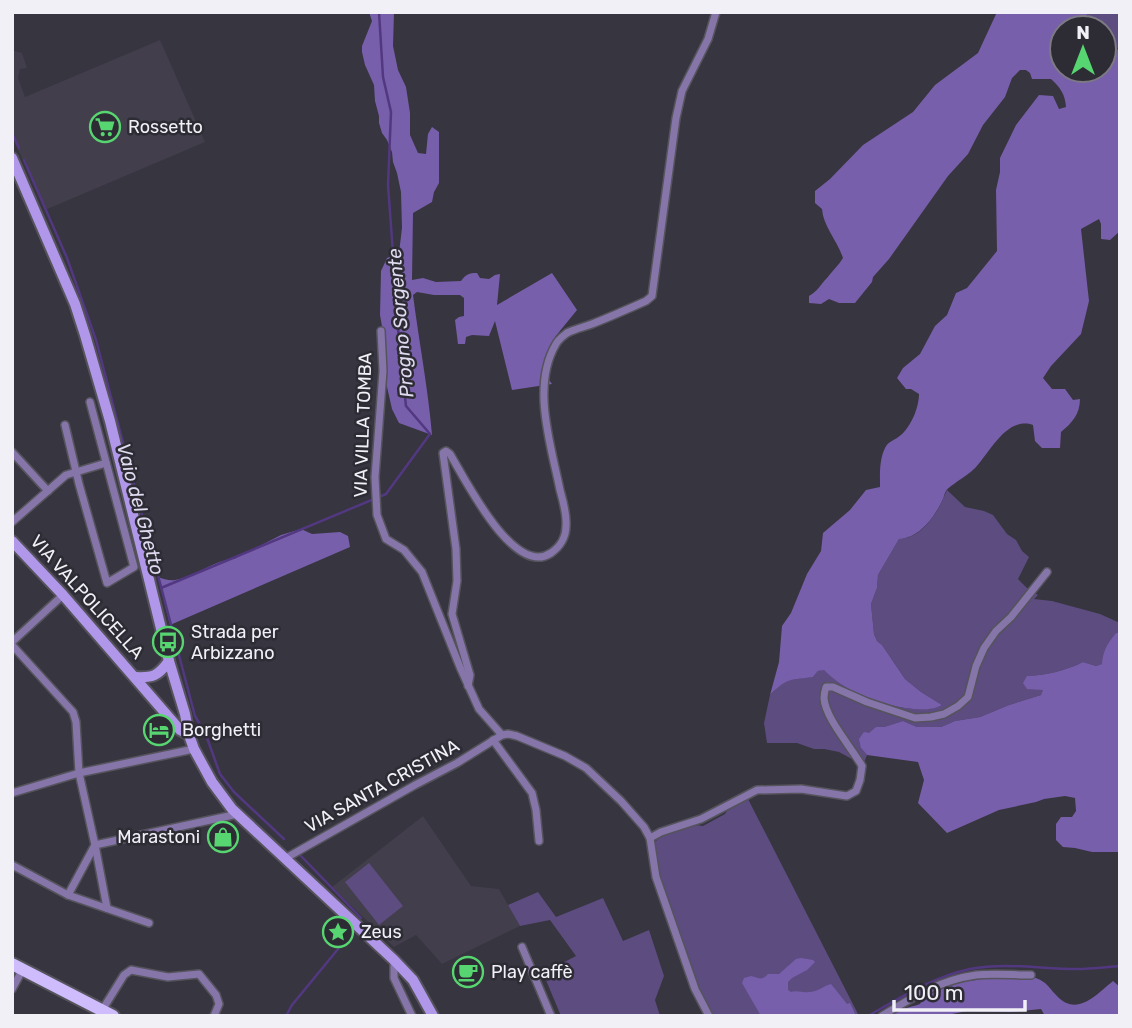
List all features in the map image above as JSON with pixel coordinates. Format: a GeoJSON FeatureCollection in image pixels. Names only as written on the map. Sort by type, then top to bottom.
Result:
{"type":"FeatureCollection","features":[{"type":"Feature","properties":{"kind":"main road"},"geometry":{"type":"LineString","coordinates":[[12,158],[75,304],[85,335],[110,421],[169,662],[194,748],[212,782],[232,809],[394,960],[413,980],[433,1016]]}},
{"type":"Feature","properties":{"kind":"main road","name":"VIA VALPOLICELLA"},"geometry":{"type":"LineString","coordinates":[[12,541],[63,595],[180,730],[189,735]]}},
{"type":"Feature","properties":{"kind":"main road","name":"VIA VALPOLICELLA"},"geometry":{"type":"LineString","coordinates":[[135,677],[147,678],[156,675],[169,662]]}},
{"type":"Feature","properties":{"kind":"main road"},"geometry":{"type":"LineString","coordinates":[[17,966],[105,1014]]}},
{"type":"Feature","properties":{"kind":"street"},"geometry":{"type":"LineString","coordinates":[[468,686],[470,675],[452,614],[457,581],[456,549],[443,453],[446,451],[450,454],[494,526],[516,548],[536,557],[547,556],[562,543],[566,527],[545,417],[544,374],[556,343],[568,332],[646,301],[652,296],[682,91],[708,39],[716,12]]}},
{"type":"Feature","properties":{"kind":"street","name":"VIA VILLA TOMBA"},"geometry":{"type":"LineString","coordinates":[[381,331],[383,370],[374,477],[377,515],[386,538],[404,550],[422,572],[479,709],[505,734]]}},
{"type":"Feature","properties":{"kind":"street"},"geometry":{"type":"LineString","coordinates":[[65,425],[107,583],[134,567],[90,402]]}},
{"type":"Feature","properties":{"kind":"street"},"geometry":{"type":"LineString","coordinates":[[12,452],[48,491]]}},
{"type":"Feature","properties":{"kind":"street"},"geometry":{"type":"LineString","coordinates":[[12,522],[66,475],[106,463]]}},
{"type":"Feature","properties":{"kind":"street"},"geometry":{"type":"LineString","coordinates":[[650,838],[701,819],[757,790],[801,789],[847,796],[856,792],[862,766],[827,709],[823,697],[826,687],[834,687],[867,702],[915,718],[944,714],[968,696],[984,648],[1047,572]]}},
{"type":"Feature","properties":{"kind":"street"},"geometry":{"type":"LineString","coordinates":[[63,595],[12,644],[73,712],[79,773],[107,908]]}},
{"type":"Feature","properties":{"kind":"street"},"geometry":{"type":"LineString","coordinates":[[505,734],[517,736],[565,756],[586,768],[635,815],[650,838],[656,877],[695,989],[709,1016]]}},
{"type":"Feature","properties":{"kind":"street","name":"VIA SANTA CRISTINA"},"geometry":{"type":"LineString","coordinates":[[286,858],[505,734]]}},
{"type":"Feature","properties":{"kind":"street"},"geometry":{"type":"LineString","coordinates":[[494,740],[531,793],[536,810],[539,841]]}},
{"type":"Feature","properties":{"kind":"street"},"geometry":{"type":"LineString","coordinates":[[12,793],[79,773],[194,748]]}},
{"type":"Feature","properties":{"kind":"street"},"geometry":{"type":"LineString","coordinates":[[68,894],[95,845],[238,814]]}},
{"type":"Feature","properties":{"kind":"street"},"geometry":{"type":"LineString","coordinates":[[12,865],[68,894],[149,923]]}},
{"type":"Feature","properties":{"kind":"street"},"geometry":{"type":"LineString","coordinates":[[522,947],[551,1016]]}},
{"type":"Feature","properties":{"kind":"street"},"geometry":{"type":"LineString","coordinates":[[394,960],[394,978],[412,1016]]}},
{"type":"Feature","properties":{"kind":"street"},"geometry":{"type":"LineString","coordinates":[[12,989],[17,966]]}},
{"type":"Feature","properties":{"kind":"street"},"geometry":{"type":"LineString","coordinates":[[105,1014],[124,975],[131,970],[168,977],[199,974],[216,995],[219,1004],[214,1016]]}},
{"type":"Feature","properties":{"kind":"street"},"geometry":{"type":"LineString","coordinates":[[882,1016],[925,990],[945,982],[978,975],[1031,975]]}},
{"type":"Feature","properties":{"kind":"shaded area"},"geometry":{"type":"Polygon","coordinates":[[[369,12],[394,12],[393,46],[398,70],[406,87],[410,135],[418,153],[426,154],[428,134],[432,127],[439,132],[439,183],[432,202],[413,213],[412,280],[423,278],[436,282],[461,281],[472,273],[489,279],[500,274],[497,305],[552,273],[577,310],[555,337],[559,347],[554,350],[546,376],[552,384],[512,390],[495,321],[489,336],[472,335],[466,337],[465,344],[458,344],[455,320],[464,316],[464,298],[460,295],[417,292],[413,295],[432,435],[399,423],[392,409],[385,378],[386,349],[380,315],[381,271],[387,258],[399,253],[402,228],[401,192],[392,152],[379,123],[374,85],[362,52],[372,21],[369,12]]]}},
{"type":"Feature","properties":{"kind":"shaded area"},"geometry":{"type":"Polygon","coordinates":[[[997,12],[1091,12],[1048,14],[1048,79],[1032,79],[1026,70],[1020,70],[1012,78],[1005,97],[983,125],[968,154],[948,176],[855,303],[839,303],[829,299],[821,304],[809,303],[809,296],[843,258],[822,209],[815,203],[815,191],[863,145],[913,112],[935,85],[978,53],[997,12]]]}},
{"type":"Feature","properties":{"kind":"shaded area"},"geometry":{"type":"Polygon","coordinates":[[[1120,12],[1118,46],[1118,14],[1089,14],[1120,12]]]}},
{"type":"Feature","properties":{"kind":"shaded area"},"geometry":{"type":"Polygon","coordinates":[[[160,40],[205,142],[45,210],[12,136],[12,50],[22,53],[27,68],[20,69],[18,78],[25,97],[160,40]]]}},
{"type":"Feature","properties":{"kind":"shaded area"},"geometry":{"type":"Polygon","coordinates":[[[1120,43],[1120,231],[1110,240],[1101,239],[1099,219],[1081,229],[1089,301],[1081,334],[1043,378],[1052,389],[1065,389],[1073,400],[1080,399],[1079,409],[1072,422],[1061,432],[1060,448],[1042,448],[1035,441],[1033,425],[1024,424],[1007,430],[976,467],[946,491],[939,507],[925,526],[913,535],[899,539],[878,575],[871,604],[877,641],[905,679],[942,705],[913,709],[879,702],[851,690],[824,670],[818,671],[813,677],[785,682],[770,695],[779,662],[782,626],[821,551],[823,533],[850,510],[866,490],[880,487],[881,462],[885,448],[906,430],[915,412],[919,394],[906,389],[897,378],[903,368],[920,354],[935,326],[947,315],[956,293],[967,288],[997,251],[996,190],[1000,158],[1016,125],[1039,95],[1053,96],[1059,109],[1066,107],[1055,84],[1118,84],[1120,43]]]}},
{"type":"Feature","properties":{"kind":"shaded area"},"geometry":{"type":"Polygon","coordinates":[[[947,490],[965,507],[993,515],[1007,534],[1016,540],[1029,557],[1018,579],[1038,595],[1034,599],[1100,614],[1120,623],[1120,632],[1116,633],[1103,664],[1096,666],[1083,662],[1056,672],[1027,676],[1044,690],[1041,695],[980,717],[955,721],[941,727],[917,727],[903,721],[876,727],[861,748],[867,755],[863,765],[839,752],[814,749],[797,743],[767,743],[764,723],[770,695],[792,678],[813,677],[818,671],[825,669],[848,687],[880,702],[914,709],[929,709],[942,705],[905,679],[877,641],[871,604],[878,575],[899,539],[916,534],[929,522],[947,490]]]}},
{"type":"Feature","properties":{"kind":"shaded area"},"geometry":{"type":"Polygon","coordinates":[[[301,529],[312,534],[340,532],[348,536],[350,547],[170,625],[158,577],[171,580],[190,576],[219,562],[234,559],[281,535],[301,529]]]}},
{"type":"Feature","properties":{"kind":"shaded area"},"geometry":{"type":"Polygon","coordinates":[[[1120,632],[1120,852],[1092,852],[1063,847],[1056,840],[1056,824],[1061,817],[1072,817],[1076,811],[1075,798],[1065,796],[999,810],[947,833],[918,803],[924,780],[918,762],[867,755],[861,748],[859,739],[864,732],[869,733],[876,727],[903,721],[917,727],[941,727],[955,721],[980,717],[1041,695],[1043,690],[1027,689],[1023,683],[1027,676],[1056,672],[1083,662],[1096,666],[1102,664],[1108,644],[1116,633],[1120,632]]]}},
{"type":"Feature","properties":{"kind":"shaded area"},"geometry":{"type":"Polygon","coordinates":[[[748,799],[859,1016],[709,1016],[697,994],[660,886],[654,844],[659,837],[696,825],[703,826],[748,799]]]}},
{"type":"Feature","properties":{"kind":"shaded area"},"geometry":{"type":"Polygon","coordinates":[[[423,816],[471,886],[499,889],[520,926],[442,964],[416,935],[394,947],[332,887],[423,816]]]}},
{"type":"Feature","properties":{"kind":"shaded area"},"geometry":{"type":"Polygon","coordinates":[[[369,863],[403,906],[379,925],[345,882],[369,863]]]}},
{"type":"Feature","properties":{"kind":"shaded area"},"geometry":{"type":"Polygon","coordinates":[[[538,892],[556,917],[603,898],[623,941],[649,930],[664,976],[655,1000],[660,1016],[561,1016],[543,973],[576,956],[550,920],[520,926],[508,905],[538,892]]]}},
{"type":"Feature","properties":{"kind":"shaded area"},"geometry":{"type":"Polygon","coordinates":[[[796,959],[815,962],[788,982],[788,990],[812,992],[831,984],[847,1004],[850,1003],[856,1016],[761,1016],[742,983],[744,978],[779,974],[796,959]]]}},
{"type":"Feature","properties":{"kind":"shaded area"},"geometry":{"type":"Polygon","coordinates":[[[1020,975],[1036,978],[1064,1002],[1072,1004],[1086,1002],[1113,981],[1120,987],[1120,1016],[1045,1016],[1041,1009],[1011,1012],[967,1011],[942,1016],[886,1016],[920,1004],[926,990],[934,987],[1020,975]]]}},
{"type":"Feature","properties":{"kind":"waterway","name":"Progno Sorgente"},"geometry":{"type":"LineString","coordinates":[[161,588],[386,494],[430,434],[406,406],[395,310],[397,307],[388,185],[391,112],[383,77],[379,12]]}},
{"type":"Feature","properties":{"kind":"waterway","name":"Vaio del Ghetto"},"geometry":{"type":"LineString","coordinates":[[12,133],[19,148]]}},
{"type":"Feature","properties":{"kind":"waterway","name":"Vaio del Ghetto"},"geometry":{"type":"LineString","coordinates":[[24,160],[67,258],[96,340],[195,716],[206,735],[220,774],[234,792],[284,839]]}},
{"type":"Feature","properties":{"kind":"waterway","name":"Vaio del Ghetto"},"geometry":{"type":"LineString","coordinates":[[301,856],[361,918]]}},
{"type":"Feature","properties":{"kind":"waterway","name":"Vaio del Ghetto"},"geometry":{"type":"LineString","coordinates":[[286,1016],[352,932]]}},
{"type":"Feature","properties":{"kind":"waterway"},"geometry":{"type":"LineString","coordinates":[[868,1016],[930,982],[970,969],[996,966],[1077,969],[1120,966]]}},
{"type":"Feature","properties":{"kind":"place","name":"Rossetto"},"geometry":{"type":"Point","coordinates":[105,127]}},
{"type":"Feature","properties":{"kind":"place","name":"Strada per Arbizzano"},"geometry":{"type":"Point","coordinates":[168,642]}},
{"type":"Feature","properties":{"kind":"place","name":"Borghetti"},"geometry":{"type":"Point","coordinates":[159,730]}},
{"type":"Feature","properties":{"kind":"place","name":"Marastoni"},"geometry":{"type":"Point","coordinates":[223,837]}},
{"type":"Feature","properties":{"kind":"place","name":"Zeus"},"geometry":{"type":"Point","coordinates":[338,932]}},
{"type":"Feature","properties":{"kind":"place","name":"Play caffè"},"geometry":{"type":"Point","coordinates":[468,972]}}]}
